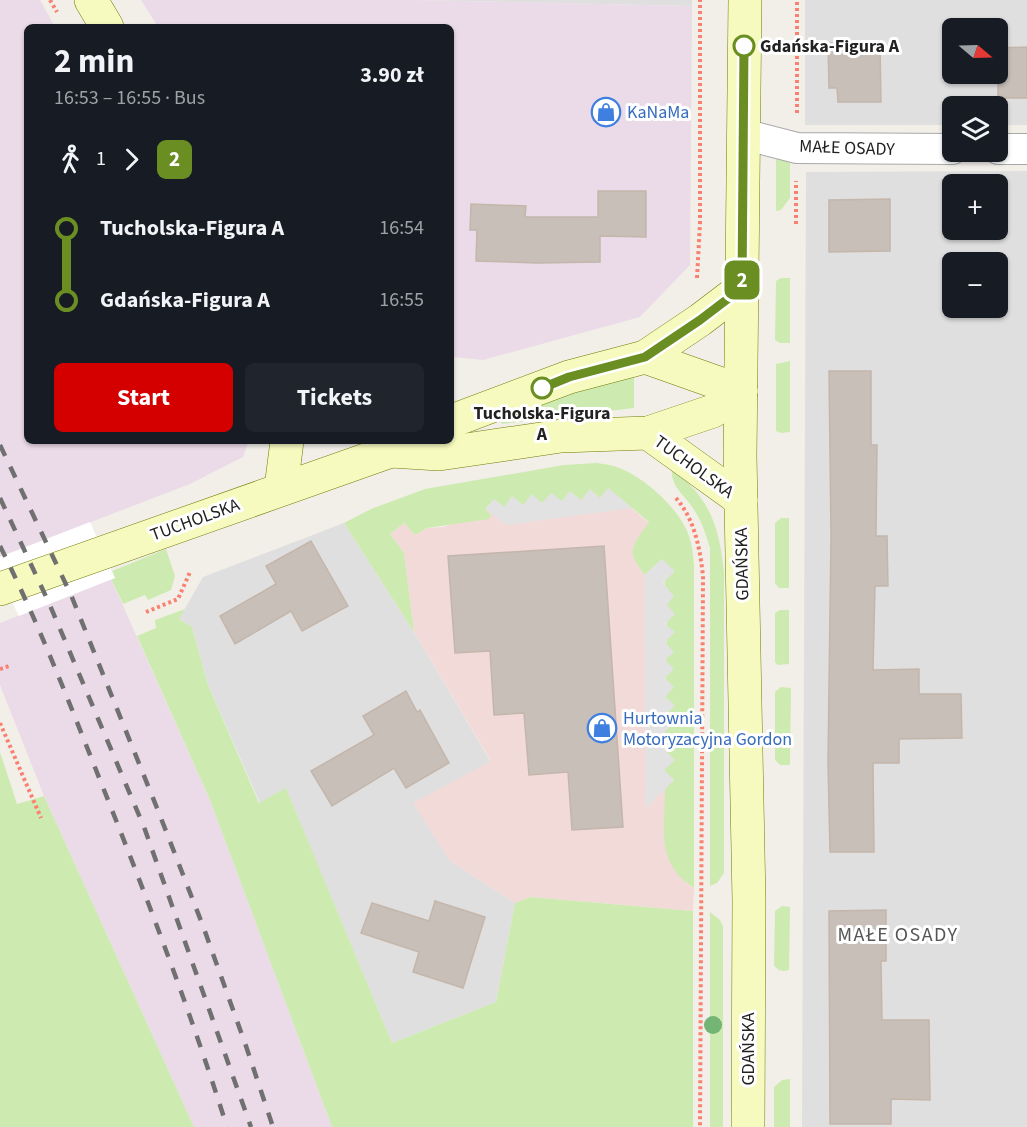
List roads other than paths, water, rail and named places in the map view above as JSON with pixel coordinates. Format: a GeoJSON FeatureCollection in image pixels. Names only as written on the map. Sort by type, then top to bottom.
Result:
{"type":"FeatureCollection","features":[{"type":"Feature","properties":{"kind":"main road"},"geometry":{"type":"LineString","coordinates":[[92,0],[105,24]]}},
{"type":"Feature","properties":{"kind":"main road","name":"GDAŃSKA"},"geometry":{"type":"LineString","coordinates":[[745,0],[741,500],[749,900],[748,1127]]}},
{"type":"Feature","properties":{"kind":"main road"},"geometry":{"type":"LineString","coordinates":[[454,420],[569,377],[645,357],[742,288]]}},
{"type":"Feature","properties":{"kind":"main road"},"geometry":{"type":"LineString","coordinates":[[645,357],[741,391]]}},
{"type":"Feature","properties":{"kind":"main road","name":"TUCHOLSKA"},"geometry":{"type":"LineString","coordinates":[[0,589],[173,529],[394,444],[439,454],[561,436],[648,434],[713,411],[741,391]]}},
{"type":"Feature","properties":{"kind":"main road","name":"TUCHOLSKA"},"geometry":{"type":"LineString","coordinates":[[648,434],[741,500]]}},
{"type":"Feature","properties":{"kind":"main road"},"geometry":{"type":"LineString","coordinates":[[281,488],[287,444]]}},
{"type":"Feature","properties":{"kind":"street","name":"MAŁE OSADY"},"geometry":{"type":"LineString","coordinates":[[743,134],[797,148],[942,149]]}},
{"type":"Feature","properties":{"kind":"street"},"geometry":{"type":"LineString","coordinates":[[1008,149],[1027,149]]}},
{"type":"Feature","properties":{"kind":"railway"},"geometry":{"type":"LineString","coordinates":[[0,445],[71,595],[157,808],[203,926],[273,1127]]}},
{"type":"Feature","properties":{"kind":"railway"},"geometry":{"type":"LineString","coordinates":[[0,498],[49,603],[144,827],[251,1127]]}},
{"type":"Feature","properties":{"kind":"railway"},"geometry":{"type":"LineString","coordinates":[[0,546],[53,662],[134,866],[183,996],[227,1127]]}},
{"type":"Feature","properties":{"kind":"place","name":"Gdańska-Figura A"},"geometry":{"type":"Point","coordinates":[744,46]}},
{"type":"Feature","properties":{"kind":"place","name":"KaNaMa"},"geometry":{"type":"Point","coordinates":[606,112]}},
{"type":"Feature","properties":{"kind":"place","name":"Tucholska-Figura A"},"geometry":{"type":"Point","coordinates":[542,388]}},
{"type":"Feature","properties":{"kind":"place","name":"Hurtownia Motoryzacyjna Gordon"},"geometry":{"type":"Point","coordinates":[602,728]}},
{"type":"Feature","properties":{"kind":"district","name":"MAŁE OSADY"},"geometry":{"type":"Point","coordinates":[898,935]}}]}
